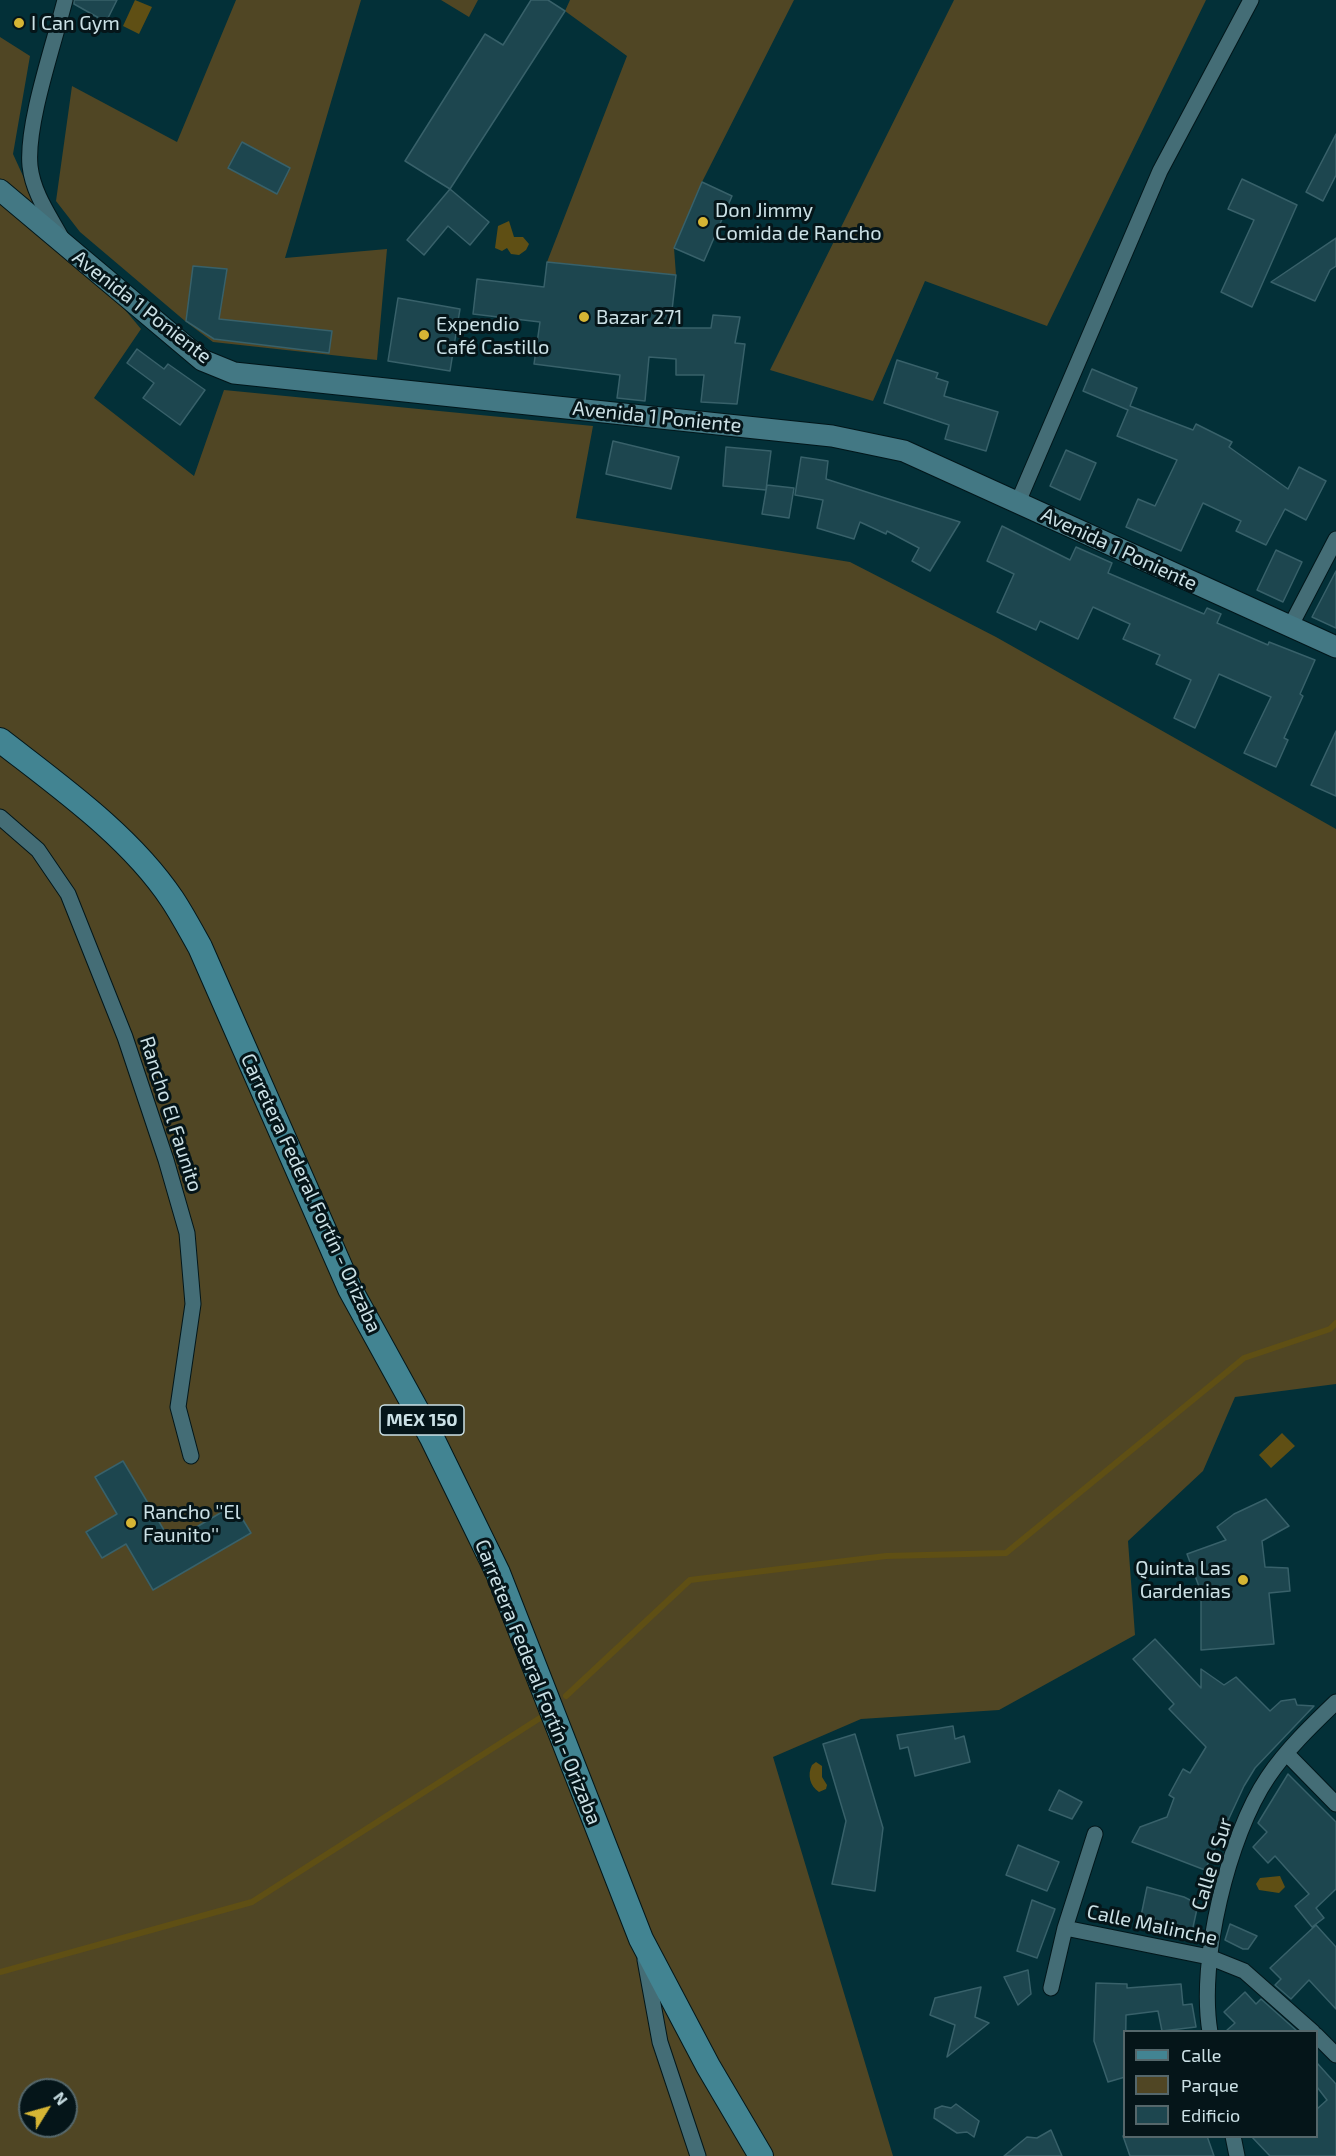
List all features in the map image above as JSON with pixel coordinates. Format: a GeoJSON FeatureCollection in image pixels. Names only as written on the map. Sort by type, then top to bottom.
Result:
{"type":"FeatureCollection","features":[{"type":"Feature","properties":{"kind":"main road","name":"Carretera Federal Fortín - Orizaba"},"geometry":{"type":"LineString","coordinates":[[0,740],[90,810],[131,851],[171,898],[200,947],[351,1289],[432,1438],[498,1573],[641,1939],[708,2066],[761,2156]]}},
{"type":"Feature","properties":{"kind":"street"},"geometry":{"type":"LineString","coordinates":[[65,0],[32,132],[30,167],[40,201],[67,248]]}},
{"type":"Feature","properties":{"kind":"street"},"geometry":{"type":"LineString","coordinates":[[1018,502],[1160,171],[1251,0]]}},
{"type":"Feature","properties":{"kind":"street","name":"Avenida 1 Poniente"},"geometry":{"type":"LineString","coordinates":[[0,190],[202,360],[234,373],[832,436],[904,451],[1336,647]]}},
{"type":"Feature","properties":{"kind":"street"},"geometry":{"type":"LineString","coordinates":[[1290,627],[1336,539]]}},
{"type":"Feature","properties":{"kind":"street","name":"Rancho El Faunito"},"geometry":{"type":"LineString","coordinates":[[0,817],[38,850],[68,894],[125,1037],[188,1233],[193,1304],[178,1407],[191,1456]]}},
{"type":"Feature","properties":{"kind":"street","name":"Calle 6 Sur"},"geometry":{"type":"LineString","coordinates":[[1210,2030],[1209,1957],[1224,1881],[1235,1846],[1268,1776],[1336,1702]]}},
{"type":"Feature","properties":{"kind":"street"},"geometry":{"type":"LineString","coordinates":[[1287,1754],[1336,1804]]}},
{"type":"Feature","properties":{"kind":"street"},"geometry":{"type":"LineString","coordinates":[[1051,1988],[1065,1928],[1095,1834]]}},
{"type":"Feature","properties":{"kind":"street","name":"Calle Malinche"},"geometry":{"type":"LineString","coordinates":[[1065,1928],[1209,1957],[1244,1971],[1312,2030]]}},
{"type":"Feature","properties":{"kind":"street"},"geometry":{"type":"LineString","coordinates":[[641,1939],[660,2042],[698,2156]]}},
{"type":"Feature","properties":{"kind":"street"},"geometry":{"type":"LineString","coordinates":[[1318,2036],[1336,2055]]}},
{"type":"Feature","properties":{"kind":"street"},"geometry":{"type":"LineString","coordinates":[[1233,2138],[1237,2156]]}},
{"type":"Feature","properties":{"kind":"green space"},"geometry":{"type":"Polygon","coordinates":[[[236,0],[361,0],[285,258],[387,249],[377,360],[213,342],[80,232],[56,201],[72,86],[177,142],[236,0]]]}},
{"type":"Feature","properties":{"kind":"green space"},"geometry":{"type":"Polygon","coordinates":[[[441,0],[478,0],[469,17],[441,0]]]}},
{"type":"Feature","properties":{"kind":"green space"},"geometry":{"type":"Polygon","coordinates":[[[570,0],[794,0],[702,182],[674,248],[676,275],[547,262],[627,56],[565,11],[570,0]]]}},
{"type":"Feature","properties":{"kind":"green space"},"geometry":{"type":"Polygon","coordinates":[[[954,0],[1206,0],[1047,326],[925,281],[873,401],[770,370],[954,0]]]}},
{"type":"Feature","properties":{"kind":"green space"},"geometry":{"type":"Polygon","coordinates":[[[0,37],[30,56],[13,154],[34,200],[141,329],[94,398],[194,476],[224,390],[593,426],[576,518],[850,562],[996,637],[1336,829],[1336,1384],[1235,1397],[1203,1471],[1128,1541],[1135,1635],[999,1710],[861,1719],[773,1757],[893,2156],[0,2156],[0,37]]]}},
{"type":"Feature","properties":{"kind":"shaded area"},"geometry":{"type":"Polygon","coordinates":[[[135,0],[152,7],[139,34],[123,26],[135,0]]]}},
{"type":"Feature","properties":{"kind":"shaded area"},"geometry":{"type":"Polygon","coordinates":[[[509,221],[514,237],[523,237],[529,244],[526,250],[519,255],[511,254],[507,248],[502,251],[495,248],[498,226],[509,221]]]}},
{"type":"Feature","properties":{"kind":"shaded area"},"geometry":{"type":"Polygon","coordinates":[[[1282,1433],[1295,1446],[1271,1468],[1259,1455],[1282,1433]]]}},
{"type":"Feature","properties":{"kind":"shaded area"},"geometry":{"type":"Polygon","coordinates":[[[816,1762],[822,1766],[822,1777],[827,1785],[826,1789],[819,1792],[813,1787],[810,1776],[810,1769],[816,1762]]]}},
{"type":"Feature","properties":{"kind":"shaded area"},"geometry":{"type":"Polygon","coordinates":[[[1280,1876],[1285,1887],[1279,1893],[1259,1890],[1256,1884],[1260,1878],[1280,1876]]]}},
{"type":"Feature","properties":{"kind":"building"},"geometry":{"type":"Polygon","coordinates":[[[74,0],[117,0],[106,22],[74,4],[74,0]]]}},
{"type":"Feature","properties":{"kind":"building"},"geometry":{"type":"Polygon","coordinates":[[[531,0],[548,0],[565,11],[450,189],[405,161],[485,34],[503,45],[531,0]]]}},
{"type":"Feature","properties":{"kind":"building"},"geometry":{"type":"Polygon","coordinates":[[[1336,134],[1336,175],[1323,201],[1306,192],[1336,134]]]}},
{"type":"Feature","properties":{"kind":"building"},"geometry":{"type":"Polygon","coordinates":[[[242,142],[290,168],[277,194],[228,168],[242,142]]]}},
{"type":"Feature","properties":{"kind":"building"},"geometry":{"type":"Polygon","coordinates":[[[1242,179],[1297,205],[1252,307],[1221,292],[1254,220],[1228,209],[1242,179]]]}},
{"type":"Feature","properties":{"kind":"building","name":"Don Jimmy Comida de Rancho"},"geometry":{"type":"Polygon","coordinates":[[[702,182],[732,196],[704,261],[674,248],[702,182]]]}},
{"type":"Feature","properties":{"kind":"building"},"geometry":{"type":"Polygon","coordinates":[[[450,189],[489,222],[470,245],[448,226],[424,255],[407,240],[450,189]]]}},
{"type":"Feature","properties":{"kind":"building"},"geometry":{"type":"Polygon","coordinates":[[[1336,238],[1336,266],[1330,270],[1315,301],[1271,282],[1336,238]]]}},
{"type":"Feature","properties":{"kind":"building"},"geometry":{"type":"Polygon","coordinates":[[[547,262],[676,275],[670,328],[711,328],[713,315],[740,317],[735,343],[745,344],[737,404],[701,402],[704,375],[676,375],[676,359],[649,357],[645,401],[617,398],[620,375],[534,364],[540,322],[473,314],[477,279],[544,287],[547,262]]]}},
{"type":"Feature","properties":{"kind":"building"},"geometry":{"type":"Polygon","coordinates":[[[193,266],[227,269],[219,319],[332,331],[329,353],[214,339],[186,321],[193,266]]]}},
{"type":"Feature","properties":{"kind":"building","name":"Expendio Café Castillo"},"geometry":{"type":"Polygon","coordinates":[[[398,298],[460,309],[450,371],[388,361],[398,298]]]}},
{"type":"Feature","properties":{"kind":"building"},"geometry":{"type":"Polygon","coordinates":[[[137,349],[164,369],[168,364],[205,390],[180,425],[143,398],[154,383],[127,363],[137,349]]]}},
{"type":"Feature","properties":{"kind":"building"},"geometry":{"type":"Polygon","coordinates":[[[897,360],[938,373],[936,378],[948,382],[944,396],[998,412],[986,451],[945,439],[949,425],[884,403],[897,360]]]}},
{"type":"Feature","properties":{"kind":"building"},"geometry":{"type":"Polygon","coordinates":[[[1092,369],[1137,388],[1130,406],[1193,430],[1196,424],[1232,442],[1229,447],[1288,489],[1299,467],[1326,481],[1306,520],[1285,509],[1266,545],[1236,531],[1241,521],[1203,503],[1181,551],[1126,527],[1138,499],[1155,506],[1177,460],[1117,436],[1128,410],[1083,391],[1092,369]]]}},
{"type":"Feature","properties":{"kind":"building"},"geometry":{"type":"Polygon","coordinates":[[[613,441],[679,457],[671,489],[606,474],[613,441]]]}},
{"type":"Feature","properties":{"kind":"building"},"geometry":{"type":"Polygon","coordinates":[[[726,447],[771,451],[766,490],[723,486],[726,447]]]}},
{"type":"Feature","properties":{"kind":"building"},"geometry":{"type":"Polygon","coordinates":[[[1066,450],[1096,463],[1080,500],[1050,486],[1066,450]]]}},
{"type":"Feature","properties":{"kind":"building"},"geometry":{"type":"Polygon","coordinates":[[[801,457],[828,461],[826,479],[960,522],[930,571],[912,561],[919,548],[887,531],[886,534],[860,522],[854,539],[817,528],[823,500],[795,495],[801,457]]]}},
{"type":"Feature","properties":{"kind":"building"},"geometry":{"type":"Polygon","coordinates":[[[767,485],[794,488],[789,518],[762,514],[767,485]]]}},
{"type":"Feature","properties":{"kind":"building"},"geometry":{"type":"Polygon","coordinates":[[[1002,526],[1070,560],[1076,547],[1112,563],[1108,573],[1204,614],[1207,608],[1221,614],[1217,623],[1268,645],[1269,642],[1315,660],[1300,694],[1303,696],[1284,738],[1288,740],[1276,767],[1244,753],[1271,697],[1219,674],[1195,728],[1174,718],[1191,680],[1156,664],[1160,655],[1123,639],[1130,624],[1093,607],[1078,639],[1040,621],[1036,630],[997,612],[1014,574],[987,561],[1002,526]]]}},
{"type":"Feature","properties":{"kind":"building"},"geometry":{"type":"Polygon","coordinates":[[[1276,550],[1302,562],[1283,602],[1257,590],[1276,550]]]}},
{"type":"Feature","properties":{"kind":"building"},"geometry":{"type":"Polygon","coordinates":[[[1336,571],[1336,628],[1312,617],[1336,571]]]}},
{"type":"Feature","properties":{"kind":"building"},"geometry":{"type":"Polygon","coordinates":[[[1336,731],[1336,796],[1311,785],[1336,731]]]}},
{"type":"Feature","properties":{"kind":"building","name":"Rancho ''El Faunito''"},"geometry":{"type":"Polygon","coordinates":[[[123,1461],[171,1542],[234,1505],[251,1533],[153,1590],[126,1544],[102,1558],[86,1532],[117,1514],[95,1477],[123,1461]]]}},
{"type":"Feature","properties":{"kind":"building","name":"Quinta Las Gardenias"},"geometry":{"type":"Polygon","coordinates":[[[1266,1499],[1289,1526],[1262,1541],[1265,1567],[1288,1568],[1290,1591],[1269,1593],[1274,1644],[1201,1650],[1201,1592],[1187,1554],[1226,1540],[1217,1527],[1234,1514],[1266,1499]]]}},
{"type":"Feature","properties":{"kind":"building"},"geometry":{"type":"Polygon","coordinates":[[[1155,1639],[1201,1688],[1201,1669],[1224,1685],[1236,1677],[1270,1711],[1281,1701],[1295,1699],[1297,1705],[1314,1706],[1255,1768],[1244,1786],[1205,1870],[1132,1842],[1140,1827],[1167,1817],[1174,1798],[1169,1795],[1183,1769],[1190,1773],[1206,1747],[1169,1709],[1174,1704],[1133,1659],[1155,1639]]]}},
{"type":"Feature","properties":{"kind":"building"},"geometry":{"type":"Polygon","coordinates":[[[953,1726],[955,1739],[964,1736],[970,1762],[915,1776],[908,1747],[900,1749],[897,1735],[953,1726]]]}},
{"type":"Feature","properties":{"kind":"building"},"geometry":{"type":"Polygon","coordinates":[[[855,1734],[883,1828],[875,1891],[832,1884],[846,1821],[823,1744],[855,1734]]]}},
{"type":"Feature","properties":{"kind":"building"},"geometry":{"type":"Polygon","coordinates":[[[1288,1774],[1336,1822],[1336,1889],[1316,1908],[1324,1918],[1312,1927],[1295,1906],[1309,1894],[1275,1856],[1268,1863],[1253,1847],[1267,1832],[1258,1823],[1288,1774]]]}},
{"type":"Feature","properties":{"kind":"building"},"geometry":{"type":"Polygon","coordinates":[[[1059,1790],[1082,1802],[1072,1819],[1049,1810],[1059,1790]]]}},
{"type":"Feature","properties":{"kind":"building"},"geometry":{"type":"Polygon","coordinates":[[[1018,1845],[1059,1862],[1047,1891],[1006,1875],[1018,1845]]]}},
{"type":"Feature","properties":{"kind":"building"},"geometry":{"type":"Polygon","coordinates":[[[1147,1887],[1184,1897],[1198,1904],[1192,1932],[1154,1926],[1155,1919],[1141,1916],[1147,1887]]]}},
{"type":"Feature","properties":{"kind":"building"},"geometry":{"type":"Polygon","coordinates":[[[1032,1900],[1055,1909],[1037,1958],[1017,1951],[1032,1900]]]}},
{"type":"Feature","properties":{"kind":"building"},"geometry":{"type":"Polygon","coordinates":[[[1230,1924],[1257,1936],[1248,1949],[1243,1949],[1225,1940],[1230,1924]]]}},
{"type":"Feature","properties":{"kind":"building"},"geometry":{"type":"Polygon","coordinates":[[[1316,1925],[1336,1947],[1336,2009],[1309,1980],[1291,1999],[1275,1985],[1281,1979],[1270,1968],[1316,1925]]]}},
{"type":"Feature","properties":{"kind":"building"},"geometry":{"type":"Polygon","coordinates":[[[1028,1970],[1031,1994],[1018,2005],[1004,1977],[1028,1970]]]}},
{"type":"Feature","properties":{"kind":"building"},"geometry":{"type":"Polygon","coordinates":[[[1096,1983],[1127,1984],[1127,1988],[1181,1984],[1183,2005],[1192,2004],[1196,2027],[1162,2030],[1158,2011],[1126,2015],[1126,2030],[1123,2030],[1123,2078],[1108,2082],[1094,2041],[1096,1983]]]}},
{"type":"Feature","properties":{"kind":"building"},"geometry":{"type":"Polygon","coordinates":[[[981,1987],[975,2017],[989,2023],[947,2057],[955,2025],[930,2015],[935,1998],[981,1987]]]}},
{"type":"Feature","properties":{"kind":"building"},"geometry":{"type":"Polygon","coordinates":[[[1245,1992],[1256,2004],[1261,1999],[1296,2030],[1227,2030],[1235,2023],[1224,2012],[1245,1992]]]}},
{"type":"Feature","properties":{"kind":"building"},"geometry":{"type":"Polygon","coordinates":[[[1318,2064],[1336,2084],[1336,2156],[1270,2156],[1253,2138],[1318,2138],[1318,2108],[1327,2100],[1318,2088],[1318,2064]]]}},
{"type":"Feature","properties":{"kind":"building"},"geometry":{"type":"Polygon","coordinates":[[[956,2104],[979,2121],[974,2137],[967,2132],[957,2133],[934,2118],[935,2109],[942,2106],[951,2108],[956,2104]]]}},
{"type":"Feature","properties":{"kind":"building"},"geometry":{"type":"Polygon","coordinates":[[[1051,2130],[1062,2156],[1004,2156],[1027,2137],[1037,2138],[1051,2130]]]}},
{"type":"Feature","properties":{"kind":"building"},"geometry":{"type":"Polygon","coordinates":[[[1124,2138],[1208,2138],[1214,2156],[1130,2156],[1124,2138]]]}},
{"type":"Feature","properties":{"kind":"waterway"},"geometry":{"type":"LineString","coordinates":[[566,1696],[690,1580],[886,1556],[1006,1553],[1244,1358],[1330,1329],[1336,1323]]}},
{"type":"Feature","properties":{"kind":"waterway"},"geometry":{"type":"LineString","coordinates":[[0,1972],[252,1902],[540,1718]]}},
{"type":"Feature","properties":{"kind":"place","name":"I Can Gym"},"geometry":{"type":"Point","coordinates":[19,23]}},
{"type":"Feature","properties":{"kind":"place","name":"Don Jimmy Comida de Rancho"},"geometry":{"type":"Point","coordinates":[703,222]}},
{"type":"Feature","properties":{"kind":"place","name":"Bazar 271"},"geometry":{"type":"Point","coordinates":[584,317]}},
{"type":"Feature","properties":{"kind":"place","name":"Expendio Café Castillo"},"geometry":{"type":"Point","coordinates":[424,335]}},
{"type":"Feature","properties":{"kind":"place","name":"Rancho ''El Faunito''"},"geometry":{"type":"Point","coordinates":[131,1523]}},
{"type":"Feature","properties":{"kind":"place","name":"Quinta Las Gardenias"},"geometry":{"type":"Point","coordinates":[1243,1580]}}]}
